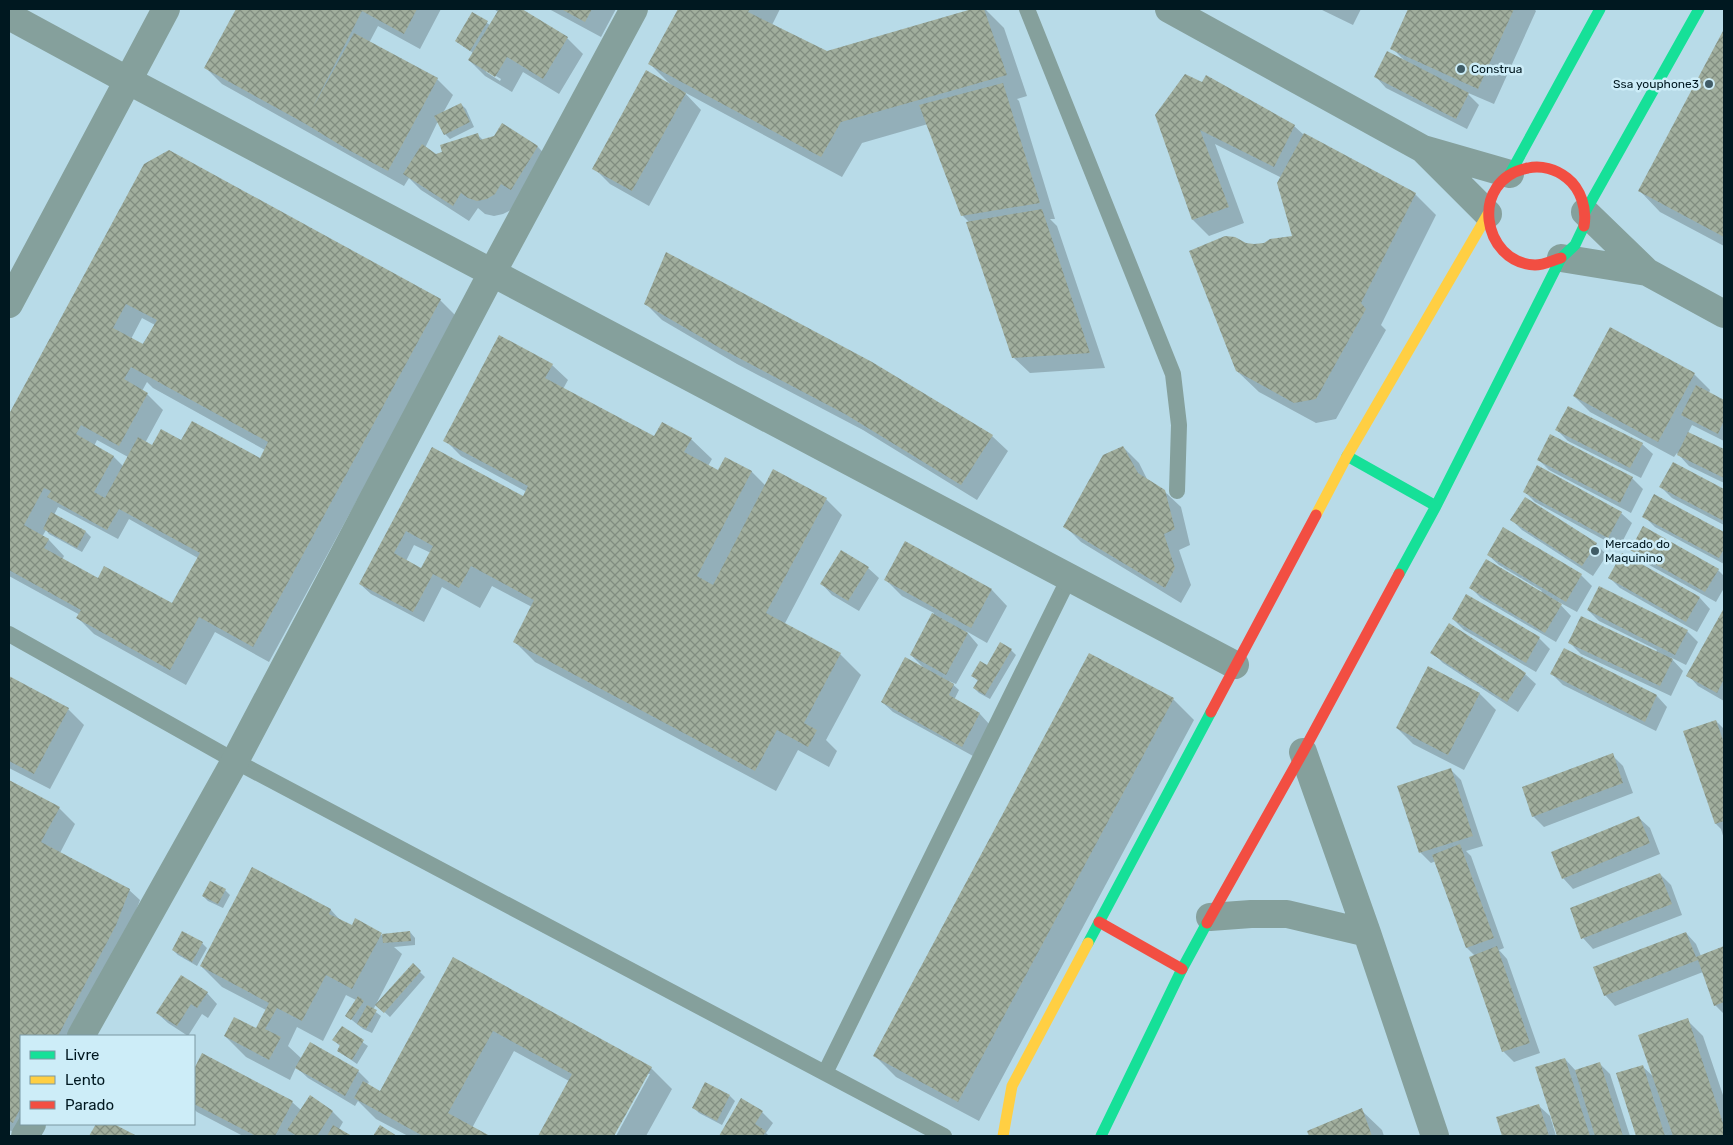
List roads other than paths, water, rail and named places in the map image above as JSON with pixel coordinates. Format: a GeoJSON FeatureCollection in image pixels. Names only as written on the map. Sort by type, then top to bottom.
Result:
{"type":"FeatureCollection","features":[{"type":"Feature","properties":{"kind":"street"},"geometry":{"type":"LineString","coordinates":[[9,304],[166,9]]}},
{"type":"Feature","properties":{"kind":"street"},"geometry":{"type":"LineString","coordinates":[[82,1035],[235,761],[492,273],[634,9]]}},
{"type":"Feature","properties":{"kind":"street"},"geometry":{"type":"LineString","coordinates":[[1169,9],[1423,149],[1510,174]]}},
{"type":"Feature","properties":{"kind":"street"},"geometry":{"type":"LineString","coordinates":[[1510,174],[1600,9]]}},
{"type":"Feature","properties":{"kind":"street"},"geometry":{"type":"LineString","coordinates":[[1699,9],[1586,212],[1580,238],[1572,250],[1561,258],[1536,265],[1511,258],[1493,239],[1488,214],[1489,202],[1494,191],[1501,181],[1510,174],[1530,167],[1549,168],[1567,177],[1580,193],[1586,212],[1647,272],[1724,314]]}},
{"type":"Feature","properties":{"kind":"street"},"geometry":{"type":"LineString","coordinates":[[9,16],[1235,665]]}},
{"type":"Feature","properties":{"kind":"street"},"geometry":{"type":"LineString","coordinates":[[1423,149],[1488,214]]}},
{"type":"Feature","properties":{"kind":"street"},"geometry":{"type":"LineString","coordinates":[[1003,1136],[1012,1086],[1347,456],[1488,214]]}},
{"type":"Feature","properties":{"kind":"street"},"geometry":{"type":"LineString","coordinates":[[1561,258],[1647,272]]}},
{"type":"Feature","properties":{"kind":"street"},"geometry":{"type":"LineString","coordinates":[[1101,1136],[1182,968],[1303,752],[1436,506],[1561,258]]}},
{"type":"Feature","properties":{"kind":"street"},"geometry":{"type":"LineString","coordinates":[[1347,456],[1436,506]]}},
{"type":"Feature","properties":{"kind":"street"},"geometry":{"type":"LineString","coordinates":[[1303,752],[1367,933],[1435,1136]]}},
{"type":"Feature","properties":{"kind":"street"},"geometry":{"type":"LineString","coordinates":[[1210,917],[1287,914],[1367,933]]}},
{"type":"Feature","properties":{"kind":"street"},"geometry":{"type":"LineString","coordinates":[[1099,922],[1182,968]]}},
{"type":"Feature","properties":{"kind":"street"},"geometry":{"type":"LineString","coordinates":[[25,1136],[31,1125]]}},
{"type":"Feature","properties":{"kind":"lane"},"geometry":{"type":"LineString","coordinates":[[1027,9],[1173,374],[1179,425],[1177,490]]}},
{"type":"Feature","properties":{"kind":"lane"},"geometry":{"type":"LineString","coordinates":[[825,1073],[1070,578]]}},
{"type":"Feature","properties":{"kind":"lane"},"geometry":{"type":"LineString","coordinates":[[9,634],[235,761],[944,1136]]}},
{"type":"Feature","properties":{"kind":"place","name":"Construa"},"geometry":{"type":"Point","coordinates":[1461,69]}},
{"type":"Feature","properties":{"kind":"place","name":"Ssa youphone3"},"geometry":{"type":"Point","coordinates":[1709,84]}},
{"type":"Feature","properties":{"kind":"place","name":"Mercado do Maquinino"},"geometry":{"type":"Point","coordinates":[1595,551]}}]}
